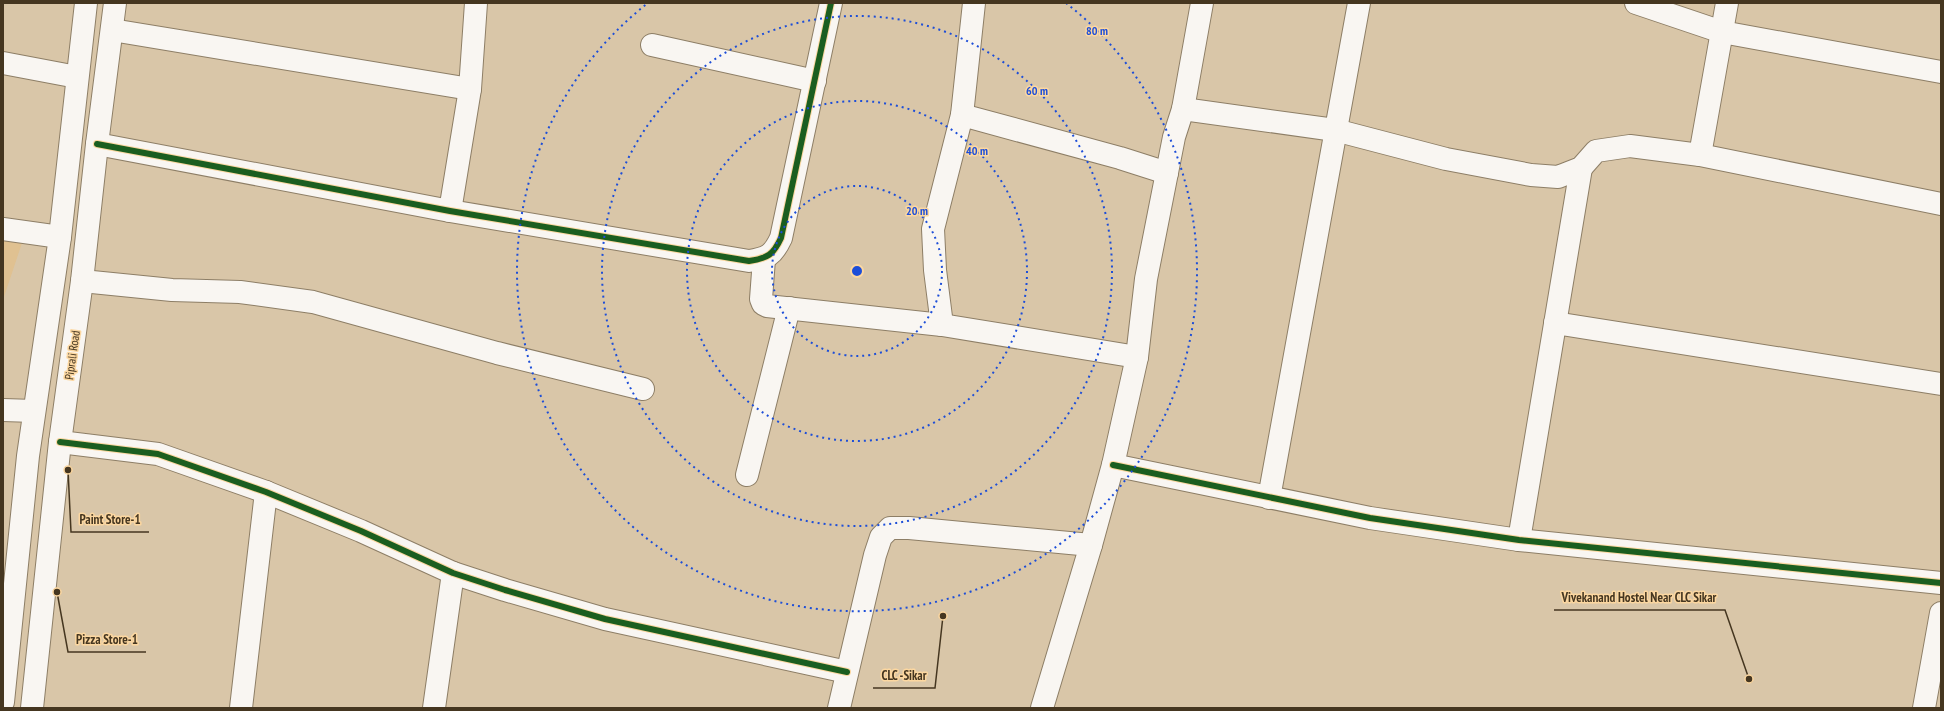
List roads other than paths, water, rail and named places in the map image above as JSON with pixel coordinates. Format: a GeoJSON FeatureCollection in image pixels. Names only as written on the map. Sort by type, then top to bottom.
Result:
{"type":"FeatureCollection","features":[{"type":"Feature","properties":{"kind":"street"},"geometry":{"type":"LineString","coordinates":[[3,702],[8,602],[60,237],[86,3]]}},
{"type":"Feature","properties":{"kind":"street","name":"Piprali Road"},"geometry":{"type":"LineString","coordinates":[[32,708],[60,442],[82,280],[97,144],[116,3]]}},
{"type":"Feature","properties":{"kind":"street"},"geometry":{"type":"LineString","coordinates":[[450,211],[470,89],[476,3]]}},
{"type":"Feature","properties":{"kind":"street"},"geometry":{"type":"LineString","coordinates":[[97,144],[450,211],[749,261],[764,259],[775,251],[781,238],[816,81],[831,3]]}},
{"type":"Feature","properties":{"kind":"street"},"geometry":{"type":"LineString","coordinates":[[942,325],[935,270],[933,229],[962,115],[974,3]]}},
{"type":"Feature","properties":{"kind":"street"},"geometry":{"type":"LineString","coordinates":[[1042,708],[1091,545],[1113,465],[1137,357],[1146,279],[1174,137],[1184,109],[1202,3]]}},
{"type":"Feature","properties":{"kind":"street"},"geometry":{"type":"LineString","coordinates":[[1269,498],[1359,3]]}},
{"type":"Feature","properties":{"kind":"street"},"geometry":{"type":"LineString","coordinates":[[1636,3],[1722,32],[1941,72]]}},
{"type":"Feature","properties":{"kind":"street"},"geometry":{"type":"LineString","coordinates":[[1700,155],[1727,3]]}},
{"type":"Feature","properties":{"kind":"street"},"geometry":{"type":"LineString","coordinates":[[112,30],[470,89]]}},
{"type":"Feature","properties":{"kind":"street"},"geometry":{"type":"LineString","coordinates":[[652,45],[816,81]]}},
{"type":"Feature","properties":{"kind":"street"},"geometry":{"type":"LineString","coordinates":[[3,63],[77,77]]}},
{"type":"Feature","properties":{"kind":"street"},"geometry":{"type":"LineString","coordinates":[[1184,109],[1335,130],[1446,158],[1531,175],[1558,177],[1581,168],[1596,151],[1630,146],[1700,155],[1941,204]]}},
{"type":"Feature","properties":{"kind":"street"},"geometry":{"type":"LineString","coordinates":[[962,115],[1167,172]]}},
{"type":"Feature","properties":{"kind":"street"},"geometry":{"type":"LineString","coordinates":[[1520,540],[1581,168]]}},
{"type":"Feature","properties":{"kind":"street"},"geometry":{"type":"LineString","coordinates":[[3,229],[60,237]]}},
{"type":"Feature","properties":{"kind":"street"},"geometry":{"type":"LineString","coordinates":[[764,259],[761,299],[763,304],[767,306],[942,325],[1137,357]]}},
{"type":"Feature","properties":{"kind":"street"},"geometry":{"type":"LineString","coordinates":[[82,280],[172,290],[240,292],[313,302],[497,353],[643,389]]}},
{"type":"Feature","properties":{"kind":"street"},"geometry":{"type":"LineString","coordinates":[[747,475],[788,308]]}},
{"type":"Feature","properties":{"kind":"street"},"geometry":{"type":"LineString","coordinates":[[1555,323],[1941,384]]}},
{"type":"Feature","properties":{"kind":"street"},"geometry":{"type":"LineString","coordinates":[[3,410],[34,411]]}},
{"type":"Feature","properties":{"kind":"street"},"geometry":{"type":"LineString","coordinates":[[60,442],[158,454],[266,492],[361,531],[453,573],[604,619],[847,672]]}},
{"type":"Feature","properties":{"kind":"street"},"geometry":{"type":"LineString","coordinates":[[1113,465],[1370,518],[1520,540],[1941,583]]}},
{"type":"Feature","properties":{"kind":"street"},"geometry":{"type":"LineString","coordinates":[[241,708],[266,492]]}},
{"type":"Feature","properties":{"kind":"street"},"geometry":{"type":"LineString","coordinates":[[839,708],[875,555],[881,537],[890,528],[908,528],[1091,545]]}},
{"type":"Feature","properties":{"kind":"street"},"geometry":{"type":"LineString","coordinates":[[434,708],[453,573]]}},
{"type":"Feature","properties":{"kind":"street"},"geometry":{"type":"LineString","coordinates":[[1924,708],[1941,613]]}},
{"type":"Feature","properties":{"kind":"place","name":"Paint Store-1"},"geometry":{"type":"Point","coordinates":[68,470]}},
{"type":"Feature","properties":{"kind":"place","name":"Pizza Store-1"},"geometry":{"type":"Point","coordinates":[57,592]}},
{"type":"Feature","properties":{"kind":"place","name":"CLC -Sikar"},"geometry":{"type":"Point","coordinates":[943,616]}},
{"type":"Feature","properties":{"kind":"place","name":"Vivekanand Hostel Near CLC Sikar"},"geometry":{"type":"Point","coordinates":[1749,679]}}]}
